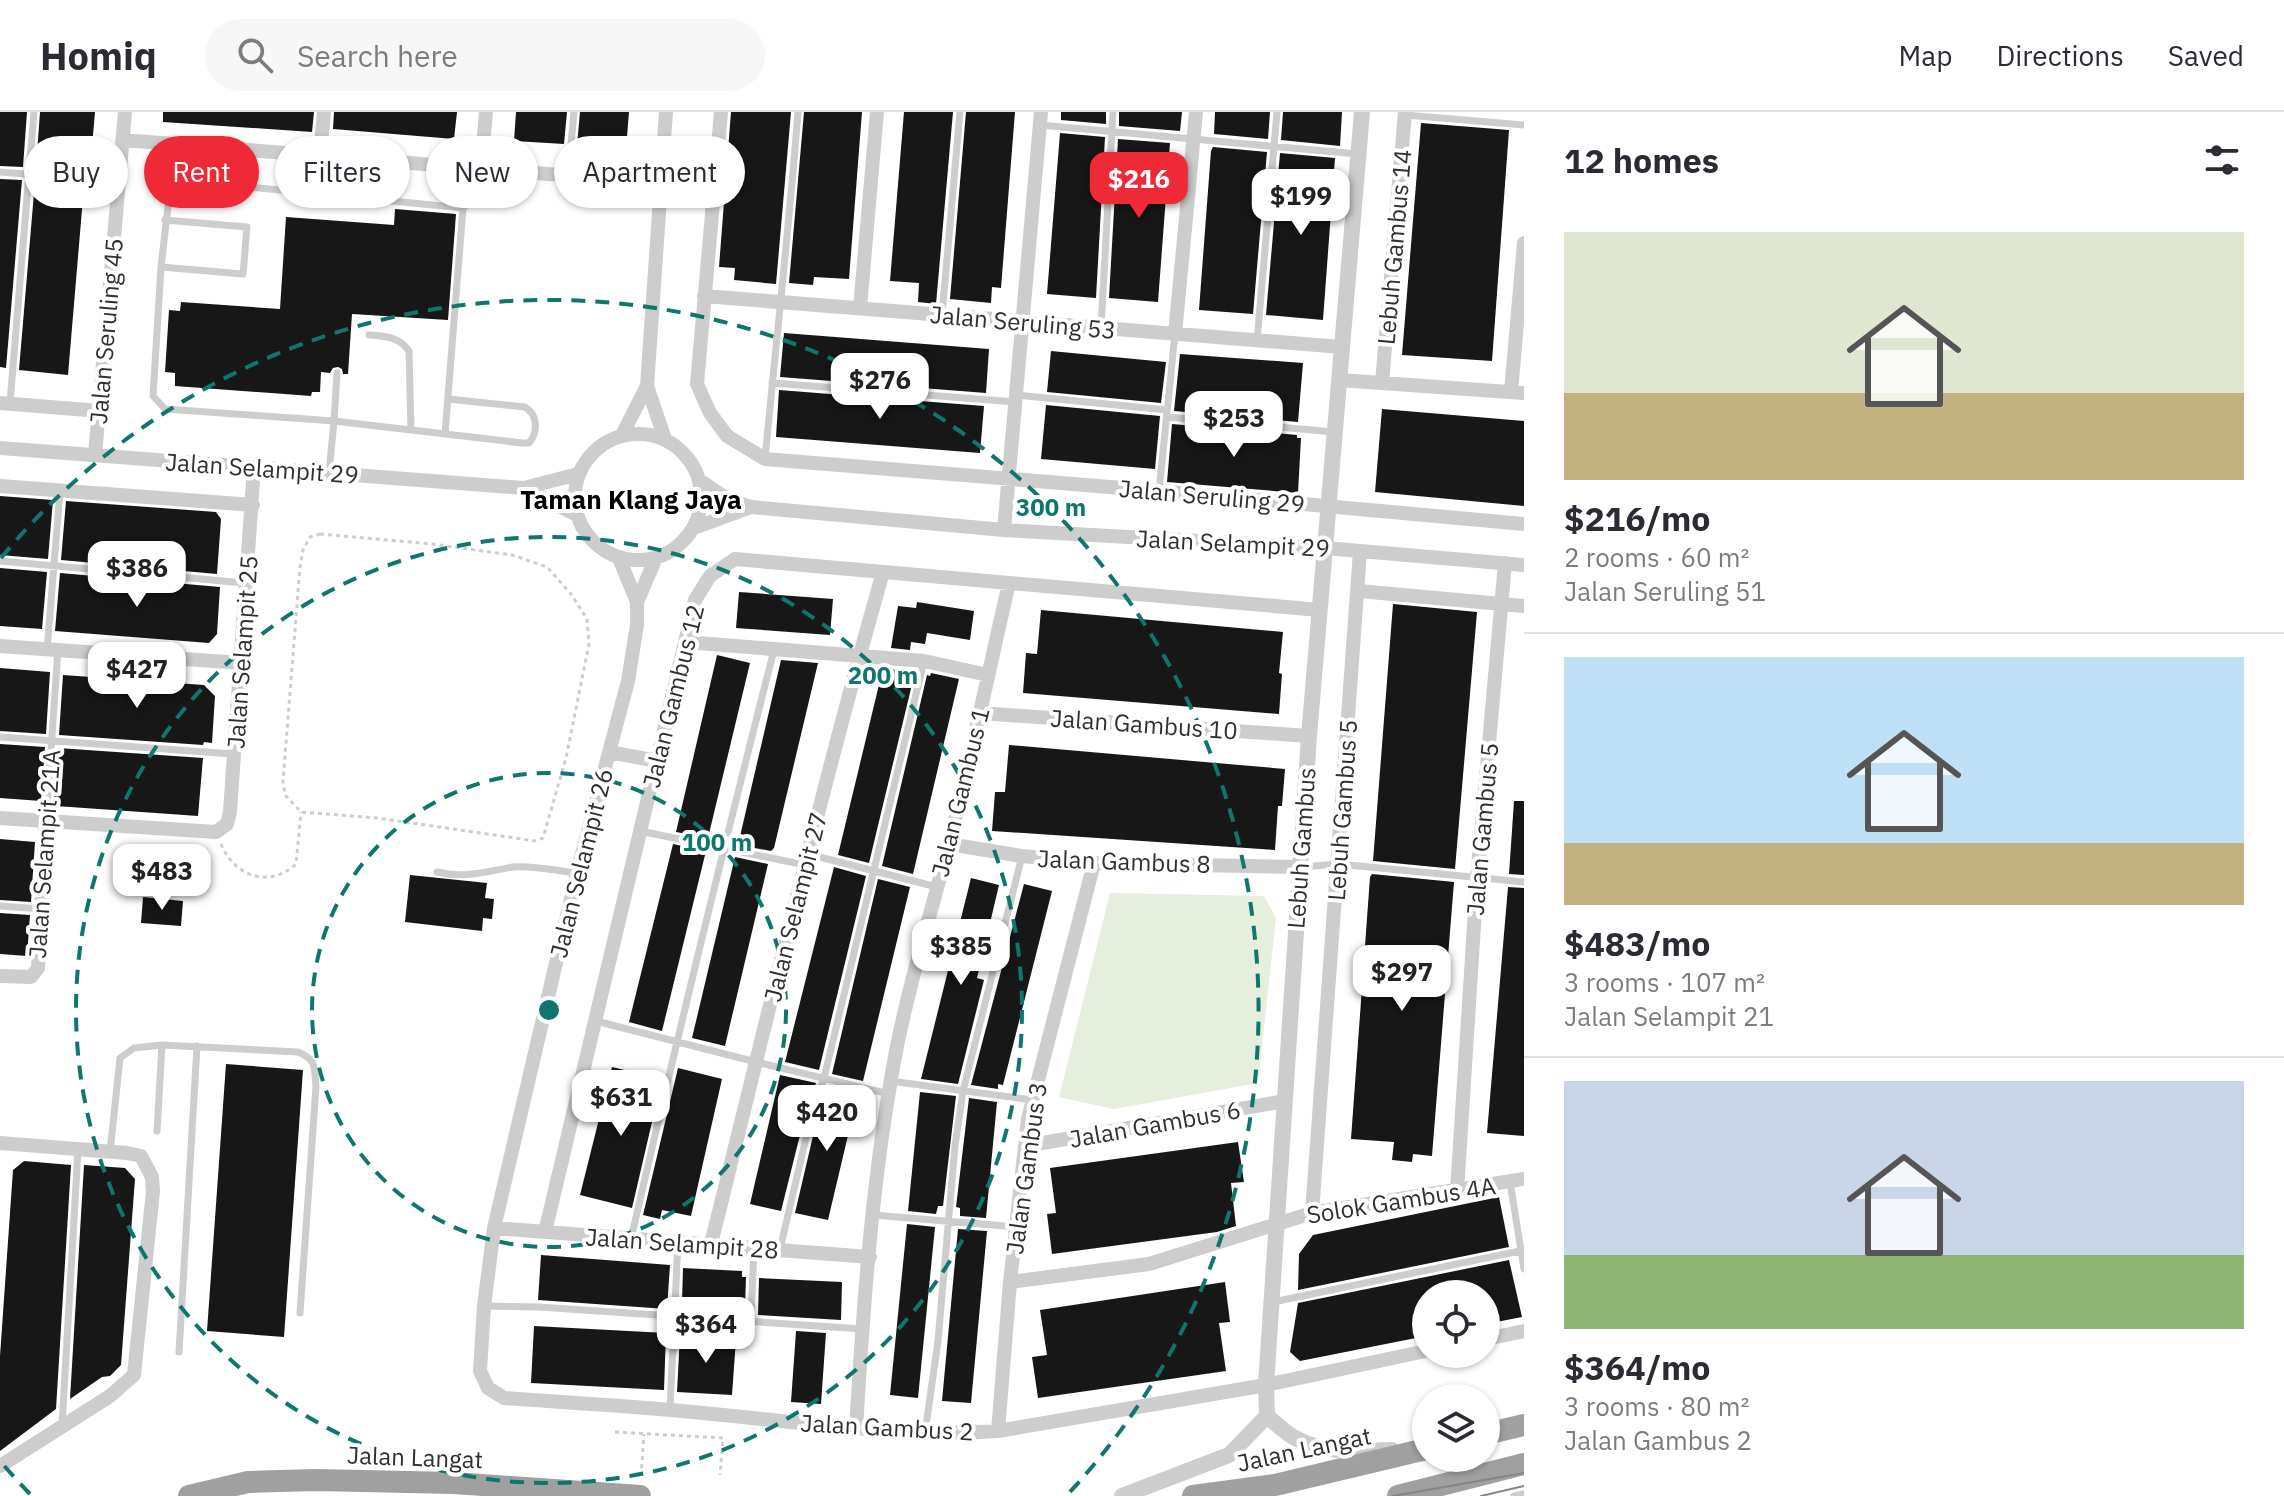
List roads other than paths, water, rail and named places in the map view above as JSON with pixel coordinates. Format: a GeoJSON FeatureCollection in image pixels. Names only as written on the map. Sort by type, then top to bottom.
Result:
{"type":"FeatureCollection","features":[{"type":"Feature","properties":{"kind":"highway"},"geometry":{"type":"LineString","coordinates":[[1500,1431],[1524,1425]]}},
{"type":"Feature","properties":{"kind":"highway","name":"Jalan Langat"},"geometry":{"type":"LineString","coordinates":[[1193,1496],[1275,1485],[1412,1452]]}},
{"type":"Feature","properties":{"kind":"highway"},"geometry":{"type":"LineString","coordinates":[[1398,1496],[1524,1464]]}},
{"type":"Feature","properties":{"kind":"highway","name":"Jalan Langat"},"geometry":{"type":"LineString","coordinates":[[189,1496],[248,1482],[316,1480],[640,1488]]}},
{"type":"Feature","properties":{"kind":"street","name":"Jalan Seruling 45"},"geometry":{"type":"LineString","coordinates":[[123,136],[125,112]]}},
{"type":"Feature","properties":{"kind":"street"},"geometry":{"type":"LineString","coordinates":[[322,136],[324,112]]}},
{"type":"Feature","properties":{"kind":"street"},"geometry":{"type":"LineString","coordinates":[[484,136],[486,112]]}},
{"type":"Feature","properties":{"kind":"street"},"geometry":{"type":"LineString","coordinates":[[664,136],[666,112]]}},
{"type":"Feature","properties":{"kind":"street"},"geometry":{"type":"LineString","coordinates":[[704,296],[721,112]]}},
{"type":"Feature","properties":{"kind":"street"},"geometry":{"type":"LineString","coordinates":[[860,308],[877,112]]}},
{"type":"Feature","properties":{"kind":"street"},"geometry":{"type":"LineString","coordinates":[[1175,334],[1196,112]]}},
{"type":"Feature","properties":{"kind":"street","name":"Lebuh Gambus"},"geometry":{"type":"LineString","coordinates":[[1267,1416],[1266,1385],[1309,736],[1362,112]]}},
{"type":"Feature","properties":{"kind":"street","name":"Lebuh Gambus 14"},"geometry":{"type":"LineString","coordinates":[[1382,383],[1405,113]]}},
{"type":"Feature","properties":{"kind":"street"},"geometry":{"type":"LineString","coordinates":[[1004,530],[1041,119]]}},
{"type":"Feature","properties":{"kind":"street"},"geometry":{"type":"LineString","coordinates":[[128,140],[275,152]]}},
{"type":"Feature","properties":{"kind":"street","name":"Jalan Seruling 45"},"geometry":{"type":"LineString","coordinates":[[95,455],[118,208]]}},
{"type":"Feature","properties":{"kind":"street"},"geometry":{"type":"LineString","coordinates":[[659,208],[647,386],[665,439]]}},
{"type":"Feature","properties":{"kind":"street"},"geometry":{"type":"LineString","coordinates":[[1339,380],[1517,392],[1524,243]]}},
{"type":"Feature","properties":{"kind":"street","name":"Jalan Seruling 53"},"geometry":{"type":"LineString","coordinates":[[704,296],[1342,347]]}},
{"type":"Feature","properties":{"kind":"street","name":"Jalan Seruling 29"},"geometry":{"type":"LineString","coordinates":[[704,296],[697,384],[710,413],[727,436],[765,459],[1524,524]]}},
{"type":"Feature","properties":{"kind":"street"},"geometry":{"type":"LineString","coordinates":[[622,435],[647,386]]}},
{"type":"Feature","properties":{"kind":"street"},"geometry":{"type":"LineString","coordinates":[[5,403],[100,411]]}},
{"type":"Feature","properties":{"kind":"street"},"geometry":{"type":"LineString","coordinates":[[636,433],[665,439],[680,449],[692,463],[699,480],[702,496],[694,528],[671,552],[656,558],[637,561],[605,552],[583,529],[577,515],[574,494],[578,474],[588,457],[603,443],[622,435],[636,433]]}},
{"type":"Feature","properties":{"kind":"street","name":"Jalan Selampit 29"},"geometry":{"type":"LineString","coordinates":[[0,448],[524,488],[578,474]]}},
{"type":"Feature","properties":{"kind":"street","name":"Jalan Selampit 25"},"geometry":{"type":"LineString","coordinates":[[46,821],[216,832],[227,824],[242,663],[254,467]]}},
{"type":"Feature","properties":{"kind":"street","name":"Jalan Selampit 29"},"geometry":{"type":"LineString","coordinates":[[699,480],[729,500],[751,507],[1004,530],[1325,548],[1524,565]]}},
{"type":"Feature","properties":{"kind":"street","name":"Jalan Selampit 29"},"geometry":{"type":"LineString","coordinates":[[0,486],[253,505]]}},
{"type":"Feature","properties":{"kind":"street","name":"Jalan Selampit 29"},"geometry":{"type":"LineString","coordinates":[[524,488],[577,515]]}},
{"type":"Feature","properties":{"kind":"street","name":"Jalan Selampit 29"},"geometry":{"type":"LineString","coordinates":[[694,528],[751,507]]}},
{"type":"Feature","properties":{"kind":"street","name":"Lebuh Gambus 5"},"geometry":{"type":"LineString","coordinates":[[1312,1213],[1360,551]]}},
{"type":"Feature","properties":{"kind":"street","name":"Jalan Selampit 26"},"geometry":{"type":"LineString","coordinates":[[504,1398],[488,1388],[480,1371],[494,1228],[577,873],[628,681],[637,625],[637,602],[619,558]]}},
{"type":"Feature","properties":{"kind":"street","name":"Jalan Selampit 26"},"geometry":{"type":"LineString","coordinates":[[637,602],[656,558]]}},
{"type":"Feature","properties":{"kind":"street","name":"Jalan Gambus 12"},"geometry":{"type":"LineString","coordinates":[[545,1232],[695,600],[710,576],[735,559],[1320,610]]}},
{"type":"Feature","properties":{"kind":"street","name":"Jalan Gambus 5"},"geometry":{"type":"LineString","coordinates":[[1457,1191],[1477,879],[1505,563]]}},
{"type":"Feature","properties":{"kind":"street","name":"Jalan Selampit 27"},"geometry":{"type":"LineString","coordinates":[[711,1244],[859,655],[883,572]]}},
{"type":"Feature","properties":{"kind":"street","name":"Jalan Gambus 1"},"geometry":{"type":"LineString","coordinates":[[856,1429],[873,1215],[889,1087],[903,1013],[949,844],[1009,583]]}},
{"type":"Feature","properties":{"kind":"street"},"geometry":{"type":"LineString","coordinates":[[1359,591],[1524,606]]}},
{"type":"Feature","properties":{"kind":"street"},"geometry":{"type":"LineString","coordinates":[[685,642],[924,661],[988,675]]}},
{"type":"Feature","properties":{"kind":"street"},"geometry":{"type":"LineString","coordinates":[[0,646],[242,663]]}},
{"type":"Feature","properties":{"kind":"street","name":"Jalan Gambus 10"},"geometry":{"type":"LineString","coordinates":[[980,713],[1309,736]]}},
{"type":"Feature","properties":{"kind":"street"},"geometry":{"type":"LineString","coordinates":[[609,752],[657,761]]}},
{"type":"Feature","properties":{"kind":"street"},"geometry":{"type":"LineString","coordinates":[[0,818],[46,821]]}},
{"type":"Feature","properties":{"kind":"street","name":"Jalan Selampit 21A"},"geometry":{"type":"LineString","coordinates":[[0,976],[31,977],[38,968],[46,821]]}},
{"type":"Feature","properties":{"kind":"street","name":"Jalan Gambus 8"},"geometry":{"type":"LineString","coordinates":[[949,844],[1022,856],[1094,863],[1300,867]]}},
{"type":"Feature","properties":{"kind":"street","name":"Jalan Gambus 3"},"geometry":{"type":"LineString","coordinates":[[998,1431],[1025,1146],[1033,1100],[1094,863]]}},
{"type":"Feature","properties":{"kind":"street","name":"Jalan Gambus 6"},"geometry":{"type":"LineString","coordinates":[[1025,1146],[1285,1101]]}},
{"type":"Feature","properties":{"kind":"street"},"geometry":{"type":"LineString","coordinates":[[0,1143],[141,1156],[152,1177],[153,1191],[134,1375],[110,1396],[0,1466]]}},
{"type":"Feature","properties":{"kind":"street","name":"Solok Gambus 4A"},"geometry":{"type":"LineString","coordinates":[[1010,1282],[1149,1264],[1312,1213],[1517,1181]]}},
{"type":"Feature","properties":{"kind":"street","name":"Jalan Selampit 28"},"geometry":{"type":"LineString","coordinates":[[494,1228],[870,1257]]}},
{"type":"Feature","properties":{"kind":"street"},"geometry":{"type":"LineString","coordinates":[[1500,1336],[1524,1331]]}},
{"type":"Feature","properties":{"kind":"street","name":"Jalan Gambus 2"},"geometry":{"type":"LineString","coordinates":[[504,1398],[670,1409],[856,1429],[959,1434],[998,1431],[1266,1385],[1412,1354]]}},
{"type":"Feature","properties":{"kind":"street"},"geometry":{"type":"LineString","coordinates":[[1122,1496],[1229,1455],[1267,1416],[1295,1438],[1322,1448],[1348,1451],[1412,1449]]}},
{"type":"Feature","properties":{"kind":"lane"},"geometry":{"type":"LineString","coordinates":[[32,136],[34,112]]}},
{"type":"Feature","properties":{"kind":"lane"},"geometry":{"type":"LineString","coordinates":[[572,136],[574,112]]}},
{"type":"Feature","properties":{"kind":"lane"},"geometry":{"type":"LineString","coordinates":[[765,459],[790,223],[798,112]]}},
{"type":"Feature","properties":{"kind":"lane"},"geometry":{"type":"LineString","coordinates":[[942,315],[960,112]]}},
{"type":"Feature","properties":{"kind":"lane"},"geometry":{"type":"LineString","coordinates":[[1101,328],[1113,112]]}},
{"type":"Feature","properties":{"kind":"lane"},"geometry":{"type":"LineString","coordinates":[[1257,341],[1277,112]]}},
{"type":"Feature","properties":{"kind":"lane"},"geometry":{"type":"LineString","coordinates":[[1405,113],[1524,125]]}},
{"type":"Feature","properties":{"kind":"lane"},"geometry":{"type":"LineString","coordinates":[[1041,119],[1112,132],[1358,154]]}},
{"type":"Feature","properties":{"kind":"lane"},"geometry":{"type":"LineString","coordinates":[[0,172],[24,174]]}},
{"type":"Feature","properties":{"kind":"lane"},"geometry":{"type":"LineString","coordinates":[[426,204],[179,180],[170,189],[165,220],[153,396],[165,409],[334,421],[529,443],[534,438],[536,417],[525,407],[448,399]]}},
{"type":"Feature","properties":{"kind":"lane"},"geometry":{"type":"LineString","coordinates":[[5,403],[25,208]]}},
{"type":"Feature","properties":{"kind":"lane"},"geometry":{"type":"LineString","coordinates":[[445,434],[463,208]]}},
{"type":"Feature","properties":{"kind":"lane"},"geometry":{"type":"LineString","coordinates":[[161,267],[243,274],[247,227],[165,220]]}},
{"type":"Feature","properties":{"kind":"lane"},"geometry":{"type":"LineString","coordinates":[[1159,491],[1175,334]]}},
{"type":"Feature","properties":{"kind":"lane"},"geometry":{"type":"LineString","coordinates":[[369,335],[384,336],[403,343],[409,351],[411,430]]}},
{"type":"Feature","properties":{"kind":"lane"},"geometry":{"type":"LineString","coordinates":[[329,473],[337,373]]}},
{"type":"Feature","properties":{"kind":"lane"},"geometry":{"type":"LineString","coordinates":[[772,383],[1016,399],[1334,432]]}},
{"type":"Feature","properties":{"kind":"lane","name":"Jalan Selampit 21A"},"geometry":{"type":"LineString","coordinates":[[46,821],[52,740],[54,566],[60,491]]}},
{"type":"Feature","properties":{"kind":"lane"},"geometry":{"type":"LineString","coordinates":[[0,561],[247,583]]}},
{"type":"Feature","properties":{"kind":"lane"},"geometry":{"type":"LineString","coordinates":[[631,1239],[723,848],[774,649]]}},
{"type":"Feature","properties":{"kind":"lane"},"geometry":{"type":"LineString","coordinates":[[780,1250],[924,661]]}},
{"type":"Feature","properties":{"kind":"lane"},"geometry":{"type":"LineString","coordinates":[[0,737],[235,754]]}},
{"type":"Feature","properties":{"kind":"lane"},"geometry":{"type":"LineString","coordinates":[[640,831],[723,848],[875,871],[937,887]]}},
{"type":"Feature","properties":{"kind":"lane"},"geometry":{"type":"LineString","coordinates":[[925,1433],[938,1341],[955,1146],[963,1091],[1022,856]]}},
{"type":"Feature","properties":{"kind":"lane"},"geometry":{"type":"LineString","coordinates":[[1300,867],[1338,864],[1524,882]]}},
{"type":"Feature","properties":{"kind":"lane"},"geometry":{"type":"LineString","coordinates":[[437,872],[453,876],[515,867],[577,873]]}},
{"type":"Feature","properties":{"kind":"lane"},"geometry":{"type":"LineString","coordinates":[[0,906],[42,909]]}},
{"type":"Feature","properties":{"kind":"lane"},"geometry":{"type":"LineString","coordinates":[[594,1020],[824,1078],[1033,1100]]}},
{"type":"Feature","properties":{"kind":"lane"},"geometry":{"type":"LineString","coordinates":[[157,1131],[162,1045]]}},
{"type":"Feature","properties":{"kind":"lane"},"geometry":{"type":"LineString","coordinates":[[179,1352],[197,1046]]}},
{"type":"Feature","properties":{"kind":"lane"},"geometry":{"type":"LineString","coordinates":[[110,1152],[120,1058],[134,1048],[197,1046],[298,1052],[310,1057],[314,1064],[316,1086],[300,1313]]}},
{"type":"Feature","properties":{"kind":"lane"},"geometry":{"type":"LineString","coordinates":[[62,1428],[78,1150]]}},
{"type":"Feature","properties":{"kind":"lane"},"geometry":{"type":"LineString","coordinates":[[1517,1181],[1520,1251],[1524,1269]]}},
{"type":"Feature","properties":{"kind":"lane"},"geometry":{"type":"LineString","coordinates":[[873,1215],[1017,1227]]}},
{"type":"Feature","properties":{"kind":"lane"},"geometry":{"type":"LineString","coordinates":[[670,1409],[678,1242]]}},
{"type":"Feature","properties":{"kind":"lane"},"geometry":{"type":"LineString","coordinates":[[751,1322],[754,1248]]}},
{"type":"Feature","properties":{"kind":"lane"},"geometry":{"type":"LineString","coordinates":[[1273,1302],[1520,1251]]}},
{"type":"Feature","properties":{"kind":"lane"},"geometry":{"type":"LineString","coordinates":[[484,1306],[862,1329]]}},
{"type":"Feature","properties":{"kind":"lane"},"geometry":{"type":"LineString","coordinates":[[1514,1496],[1524,1494]]}},
{"type":"Feature","properties":{"kind":"tram line"},"geometry":{"type":"LineString","coordinates":[[1393,1496],[1524,1473]]}},
{"type":"Feature","properties":{"kind":"tram line"},"geometry":{"type":"LineString","coordinates":[[1481,1496],[1524,1486]]}},
{"type":"Feature","properties":{"kind":"district","name":"Taman Klang Jaya"},"geometry":{"type":"Point","coordinates":[631,499]}}]}
